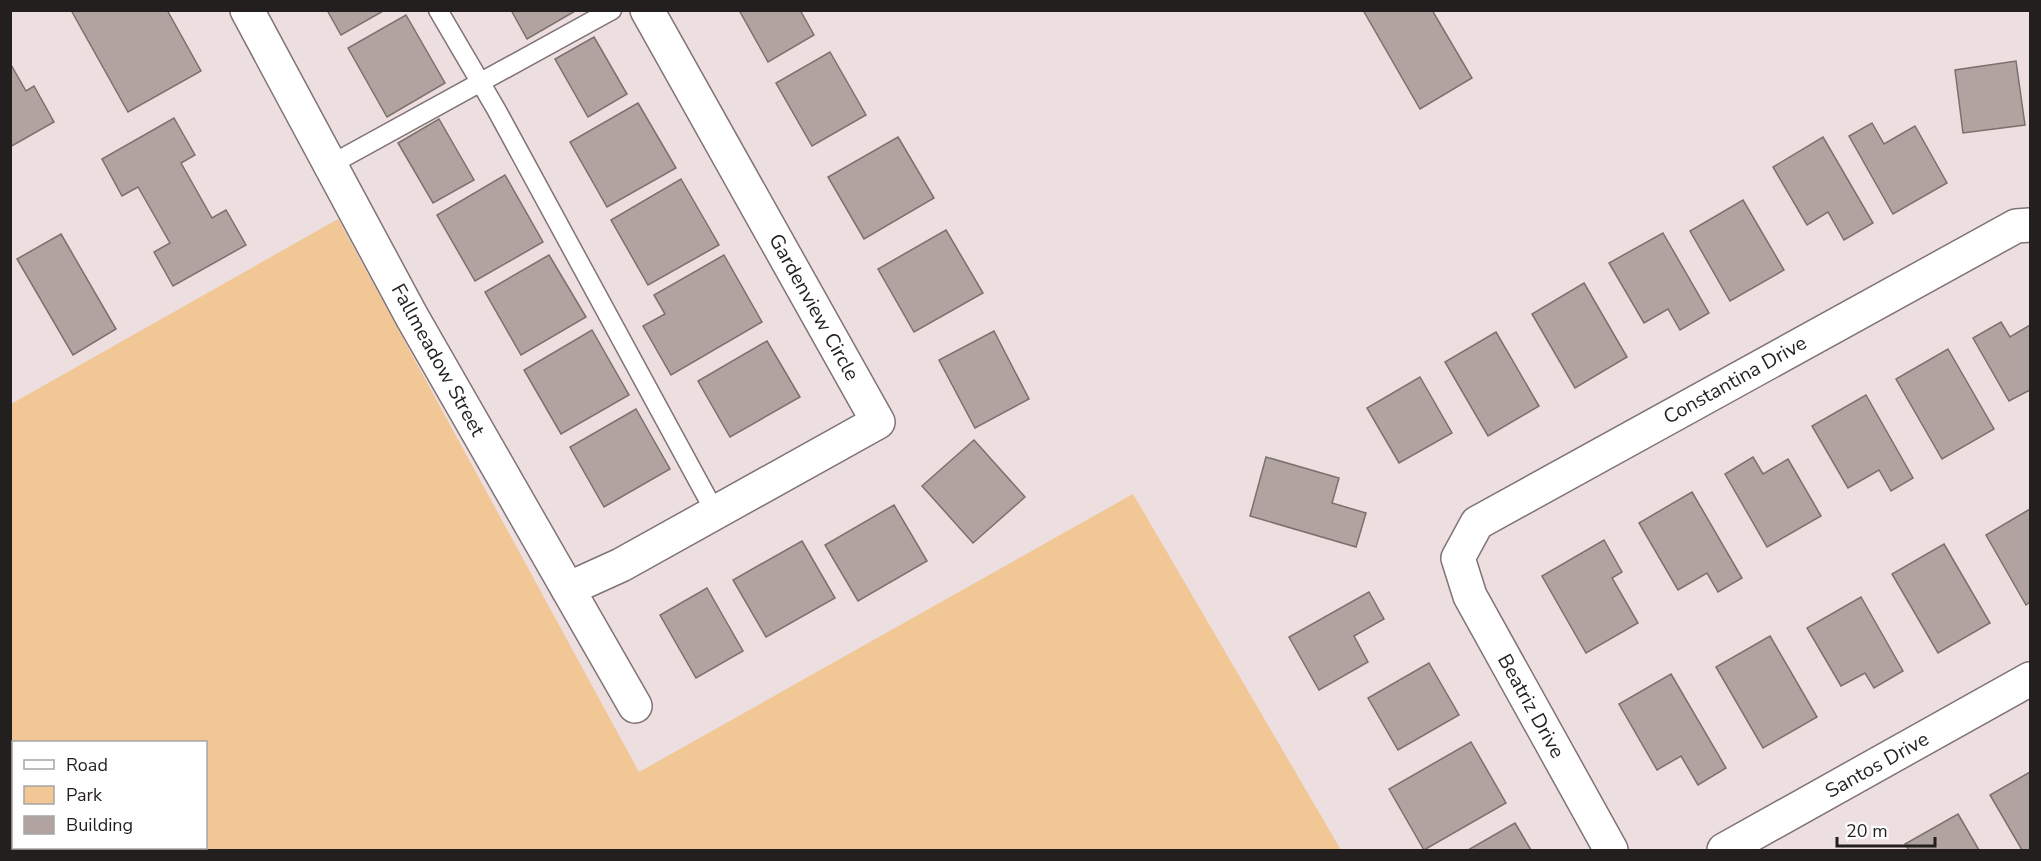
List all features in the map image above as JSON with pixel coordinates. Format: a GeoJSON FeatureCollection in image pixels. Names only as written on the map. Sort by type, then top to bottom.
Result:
{"type":"FeatureCollection","features":[{"type":"Feature","properties":{"kind":"street","name":"Fallmeadow Street"},"geometry":{"type":"LineString","coordinates":[[247,10],[412,317],[635,706]]}},
{"type":"Feature","properties":{"kind":"street","name":"Gardenview Circle"},"geometry":{"type":"LineString","coordinates":[[568,589],[621,564],[878,422],[647,10]]}},
{"type":"Feature","properties":{"kind":"street","name":"Constantina Drive"},"geometry":{"type":"LineString","coordinates":[[1458,558],[1477,523],[2016,226],[2031,225]]}},
{"type":"Feature","properties":{"kind":"street","name":"Beatriz Drive"},"geometry":{"type":"LineString","coordinates":[[1458,558],[1470,596],[1611,850]]}},
{"type":"Feature","properties":{"kind":"street","name":"Santos Drive"},"geometry":{"type":"LineString","coordinates":[[1724,850],[2031,679]]}},
{"type":"Feature","properties":{"kind":"lane"},"geometry":{"type":"LineString","coordinates":[[438,10],[480,82],[715,512]]}},
{"type":"Feature","properties":{"kind":"lane"},"geometry":{"type":"LineString","coordinates":[[330,165],[612,10]]}},
{"type":"Feature","properties":{"kind":"green space"},"geometry":{"type":"Polygon","coordinates":[[[338,219],[639,772],[1133,494],[1341,850],[11,850],[11,404],[338,219]]]}},
{"type":"Feature","properties":{"kind":"building"},"geometry":{"type":"Polygon","coordinates":[[[71,10],[167,10],[201,71],[128,112],[71,10]]]}},
{"type":"Feature","properties":{"kind":"building"},"geometry":{"type":"Polygon","coordinates":[[[327,10],[385,10],[341,35],[327,10]]]}},
{"type":"Feature","properties":{"kind":"building"},"geometry":{"type":"Polygon","coordinates":[[[511,10],[577,10],[527,39],[511,10]]]}},
{"type":"Feature","properties":{"kind":"building"},"geometry":{"type":"Polygon","coordinates":[[[739,10],[800,10],[814,35],[768,62],[739,10]]]}},
{"type":"Feature","properties":{"kind":"building"},"geometry":{"type":"Polygon","coordinates":[[[1363,10],[1432,10],[1472,78],[1420,109],[1363,10]]]}},
{"type":"Feature","properties":{"kind":"building"},"geometry":{"type":"Polygon","coordinates":[[[406,15],[445,83],[387,117],[348,48],[406,15]]]}},
{"type":"Feature","properties":{"kind":"building"},"geometry":{"type":"Polygon","coordinates":[[[594,37],[627,94],[588,117],[555,59],[594,37]]]}},
{"type":"Feature","properties":{"kind":"building"},"geometry":{"type":"Polygon","coordinates":[[[830,52],[866,115],[812,146],[776,83],[830,52]]]}},
{"type":"Feature","properties":{"kind":"building"},"geometry":{"type":"Polygon","coordinates":[[[2016,61],[2025,125],[1963,133],[1955,70],[2016,61]]]}},
{"type":"Feature","properties":{"kind":"building"},"geometry":{"type":"Polygon","coordinates":[[[10,63],[26,91],[34,86],[54,122],[10,147],[10,63]]]}},
{"type":"Feature","properties":{"kind":"building"},"geometry":{"type":"Polygon","coordinates":[[[638,103],[676,168],[607,207],[570,142],[638,103]]]}},
{"type":"Feature","properties":{"kind":"building"},"geometry":{"type":"Polygon","coordinates":[[[174,118],[195,155],[181,163],[212,218],[226,210],[246,245],[173,286],[154,252],[170,243],[138,187],[122,196],[102,159],[174,118]]]}},
{"type":"Feature","properties":{"kind":"building"},"geometry":{"type":"Polygon","coordinates":[[[439,119],[474,180],[433,203],[398,143],[439,119]]]}},
{"type":"Feature","properties":{"kind":"building"},"geometry":{"type":"Polygon","coordinates":[[[1872,123],[1884,144],[1915,126],[1947,183],[1893,214],[1849,136],[1872,123]]]}},
{"type":"Feature","properties":{"kind":"building"},"geometry":{"type":"Polygon","coordinates":[[[898,137],[934,198],[864,239],[828,177],[898,137]]]}},
{"type":"Feature","properties":{"kind":"building"},"geometry":{"type":"Polygon","coordinates":[[[1823,137],[1873,223],[1844,240],[1828,212],[1807,225],[1773,167],[1823,137]]]}},
{"type":"Feature","properties":{"kind":"building"},"geometry":{"type":"Polygon","coordinates":[[[505,175],[543,242],[475,281],[437,215],[505,175]]]}},
{"type":"Feature","properties":{"kind":"building"},"geometry":{"type":"Polygon","coordinates":[[[681,179],[719,245],[648,285],[611,220],[681,179]]]}},
{"type":"Feature","properties":{"kind":"building"},"geometry":{"type":"Polygon","coordinates":[[[1743,200],[1784,270],[1730,301],[1690,231],[1743,200]]]}},
{"type":"Feature","properties":{"kind":"building"},"geometry":{"type":"Polygon","coordinates":[[[946,230],[983,293],[914,332],[878,269],[946,230]]]}},
{"type":"Feature","properties":{"kind":"building"},"geometry":{"type":"Polygon","coordinates":[[[1663,233],[1709,313],[1680,330],[1668,309],[1644,323],[1609,263],[1663,233]]]}},
{"type":"Feature","properties":{"kind":"building"},"geometry":{"type":"Polygon","coordinates":[[[61,234],[116,329],[73,355],[17,259],[61,234]]]}},
{"type":"Feature","properties":{"kind":"building"},"geometry":{"type":"Polygon","coordinates":[[[549,255],[586,317],[521,355],[485,292],[549,255]]]}},
{"type":"Feature","properties":{"kind":"building"},"geometry":{"type":"Polygon","coordinates":[[[724,255],[762,322],[671,375],[643,326],[665,314],[654,295],[724,255]]]}},
{"type":"Feature","properties":{"kind":"building"},"geometry":{"type":"Polygon","coordinates":[[[1584,283],[1627,357],[1575,388],[1532,314],[1584,283]]]}},
{"type":"Feature","properties":{"kind":"building"},"geometry":{"type":"Polygon","coordinates":[[[2001,322],[2010,337],[2030,325],[2030,390],[2009,401],[1973,338],[2001,322]]]}},
{"type":"Feature","properties":{"kind":"building"},"geometry":{"type":"Polygon","coordinates":[[[592,330],[629,395],[561,434],[524,370],[592,330]]]}},
{"type":"Feature","properties":{"kind":"building"},"geometry":{"type":"Polygon","coordinates":[[[994,331],[1029,399],[975,428],[939,360],[994,331]]]}},
{"type":"Feature","properties":{"kind":"building"},"geometry":{"type":"Polygon","coordinates":[[[1496,332],[1539,406],[1488,436],[1445,362],[1496,332]]]}},
{"type":"Feature","properties":{"kind":"building"},"geometry":{"type":"Polygon","coordinates":[[[767,341],[800,397],[730,437],[698,381],[767,341]]]}},
{"type":"Feature","properties":{"kind":"building"},"geometry":{"type":"Polygon","coordinates":[[[1948,349],[1994,429],[1942,459],[1896,379],[1948,349]]]}},
{"type":"Feature","properties":{"kind":"building"},"geometry":{"type":"Polygon","coordinates":[[[1420,377],[1452,433],[1399,463],[1367,408],[1420,377]]]}},
{"type":"Feature","properties":{"kind":"building"},"geometry":{"type":"Polygon","coordinates":[[[1866,395],[1913,478],[1891,491],[1879,470],[1848,488],[1812,426],[1866,395]]]}},
{"type":"Feature","properties":{"kind":"building"},"geometry":{"type":"Polygon","coordinates":[[[636,409],[670,469],[604,507],[570,447],[636,409]]]}},
{"type":"Feature","properties":{"kind":"building"},"geometry":{"type":"Polygon","coordinates":[[[974,440],[1025,497],[973,543],[922,486],[974,440]]]}},
{"type":"Feature","properties":{"kind":"building"},"geometry":{"type":"Polygon","coordinates":[[[1266,457],[1339,478],[1332,503],[1366,513],[1356,547],[1250,516],[1266,457]]]}},
{"type":"Feature","properties":{"kind":"building"},"geometry":{"type":"Polygon","coordinates":[[[1753,457],[1763,474],[1788,459],[1821,516],[1767,547],[1725,474],[1753,457]]]}},
{"type":"Feature","properties":{"kind":"building"},"geometry":{"type":"Polygon","coordinates":[[[1692,492],[1742,578],[1718,592],[1707,573],[1678,590],[1639,523],[1692,492]]]}},
{"type":"Feature","properties":{"kind":"building"},"geometry":{"type":"Polygon","coordinates":[[[894,505],[927,561],[858,601],[825,545],[894,505]]]}},
{"type":"Feature","properties":{"kind":"building"},"geometry":{"type":"Polygon","coordinates":[[[2030,509],[2030,602],[2026,605],[1986,535],[2030,509]]]}},
{"type":"Feature","properties":{"kind":"building"},"geometry":{"type":"Polygon","coordinates":[[[1604,540],[1622,572],[1612,578],[1638,623],[1586,653],[1542,576],[1604,540]]]}},
{"type":"Feature","properties":{"kind":"building"},"geometry":{"type":"Polygon","coordinates":[[[802,541],[835,598],[766,637],[733,580],[802,541]]]}},
{"type":"Feature","properties":{"kind":"building"},"geometry":{"type":"Polygon","coordinates":[[[1944,544],[1990,623],[1938,653],[1892,574],[1944,544]]]}},
{"type":"Feature","properties":{"kind":"building"},"geometry":{"type":"Polygon","coordinates":[[[707,588],[743,651],[696,678],[660,615],[707,588]]]}},
{"type":"Feature","properties":{"kind":"building"},"geometry":{"type":"Polygon","coordinates":[[[1369,592],[1384,619],[1354,636],[1368,662],[1319,690],[1289,637],[1369,592]]]}},
{"type":"Feature","properties":{"kind":"building"},"geometry":{"type":"Polygon","coordinates":[[[1861,597],[1903,671],[1874,688],[1865,673],[1841,686],[1807,628],[1861,597]]]}},
{"type":"Feature","properties":{"kind":"building"},"geometry":{"type":"Polygon","coordinates":[[[1770,636],[1817,717],[1763,748],[1716,667],[1770,636]]]}},
{"type":"Feature","properties":{"kind":"building"},"geometry":{"type":"Polygon","coordinates":[[[1429,663],[1459,715],[1398,750],[1368,698],[1429,663]]]}},
{"type":"Feature","properties":{"kind":"building"},"geometry":{"type":"Polygon","coordinates":[[[1671,674],[1726,768],[1698,785],[1681,756],[1657,770],[1619,704],[1671,674]]]}},
{"type":"Feature","properties":{"kind":"building"},"geometry":{"type":"Polygon","coordinates":[[[1471,742],[1506,803],[1424,850],[1389,789],[1471,742]]]}},
{"type":"Feature","properties":{"kind":"building"},"geometry":{"type":"Polygon","coordinates":[[[2030,772],[2030,850],[2022,850],[1990,795],[2030,772]]]}},
{"type":"Feature","properties":{"kind":"building"},"geometry":{"type":"Polygon","coordinates":[[[1958,814],[1979,850],[1909,850],[1905,844],[1958,814]]]}},
{"type":"Feature","properties":{"kind":"building"},"geometry":{"type":"Polygon","coordinates":[[[1515,823],[1531,850],[1468,850],[1515,823]]]}}]}
